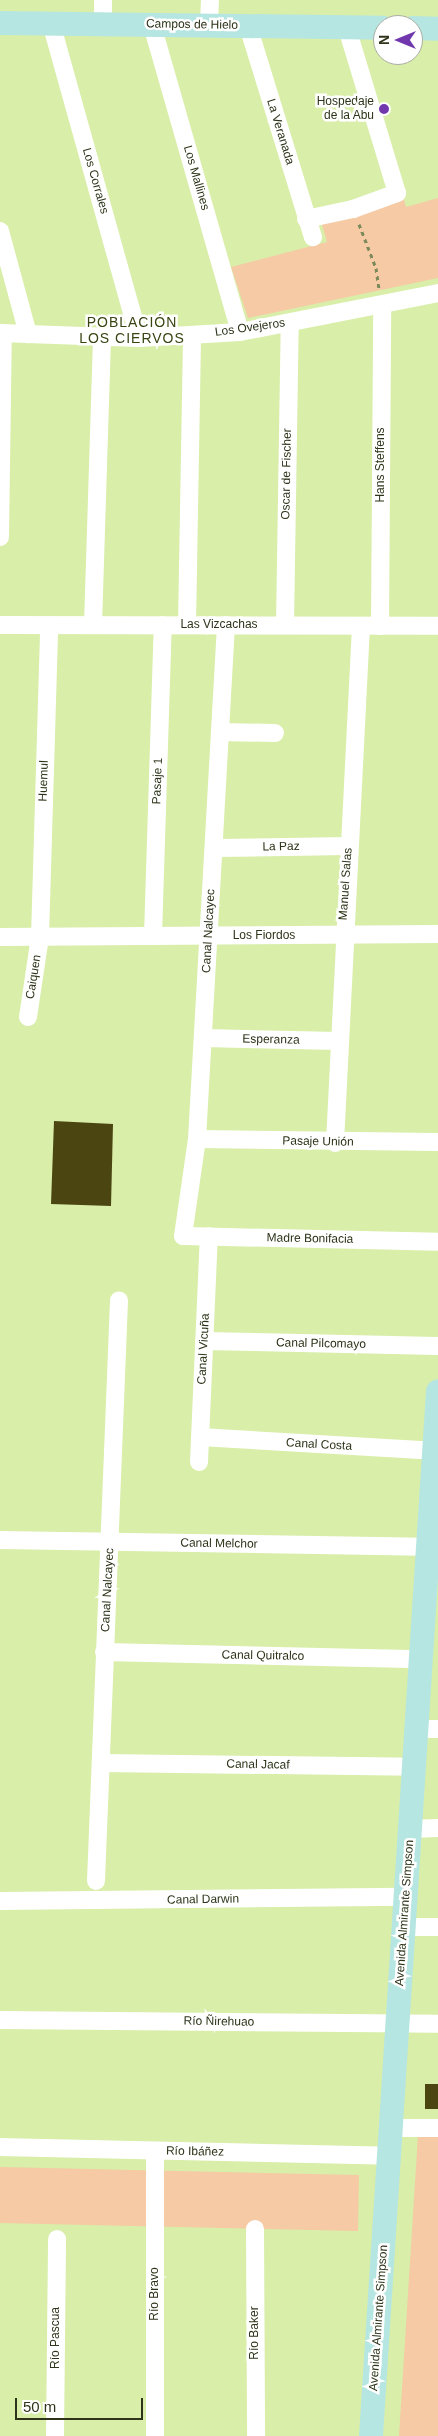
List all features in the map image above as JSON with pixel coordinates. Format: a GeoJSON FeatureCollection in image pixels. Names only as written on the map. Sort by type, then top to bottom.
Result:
{"type":"FeatureCollection","features":[{"type":"Feature","properties":{"kind":"street"},"geometry":{"type":"LineString","coordinates":[[103,0],[103,24]]}},
{"type":"Feature","properties":{"kind":"street"},"geometry":{"type":"LineString","coordinates":[[209,26],[210,0]]}},
{"type":"Feature","properties":{"kind":"street","name":"Campos de Hielo"},"geometry":{"type":"LineString","coordinates":[[0,23],[373,28]]}},
{"type":"Feature","properties":{"kind":"street","name":"Los Corrales"},"geometry":{"type":"LineString","coordinates":[[51,23],[139,338]]}},
{"type":"Feature","properties":{"kind":"street","name":"Los Mallines"},"geometry":{"type":"LineString","coordinates":[[152,25],[240,332]]}},
{"type":"Feature","properties":{"kind":"street","name":"La Veranada"},"geometry":{"type":"LineString","coordinates":[[248,26],[313,237]]}},
{"type":"Feature","properties":{"kind":"street"},"geometry":{"type":"LineString","coordinates":[[306,219],[353,210],[397,193],[347,28]]}},
{"type":"Feature","properties":{"kind":"street"},"geometry":{"type":"LineString","coordinates":[[423,28],[438,29]]}},
{"type":"Feature","properties":{"kind":"street"},"geometry":{"type":"LineString","coordinates":[[0,231],[28,334]]}},
{"type":"Feature","properties":{"kind":"street","name":"Los Ovejeros"},"geometry":{"type":"LineString","coordinates":[[1,333],[139,338],[240,332],[438,294]]}},
{"type":"Feature","properties":{"kind":"street","name":"Hans Steffens"},"geometry":{"type":"LineString","coordinates":[[380,626],[382,305]]}},
{"type":"Feature","properties":{"kind":"street","name":"Oscar de Fischer"},"geometry":{"type":"LineString","coordinates":[[285,625],[290,323]]}},
{"type":"Feature","properties":{"kind":"street"},"geometry":{"type":"LineString","coordinates":[[0,537],[1,333]]}},
{"type":"Feature","properties":{"kind":"street"},"geometry":{"type":"LineString","coordinates":[[187,625],[192,335]]}},
{"type":"Feature","properties":{"kind":"street"},"geometry":{"type":"LineString","coordinates":[[93,625],[102,337]]}},
{"type":"Feature","properties":{"kind":"street","name":"Las Vizcachas"},"geometry":{"type":"LineString","coordinates":[[0,625],[438,626]]}},
{"type":"Feature","properties":{"kind":"street","name":"Huemul"},"geometry":{"type":"LineString","coordinates":[[40,937],[49,625]]}},
{"type":"Feature","properties":{"kind":"street","name":"Pasaje 1"},"geometry":{"type":"LineString","coordinates":[[153,936],[164,625]]}},
{"type":"Feature","properties":{"kind":"street","name":"Canal Nalcayec"},"geometry":{"type":"LineString","coordinates":[[183,1236],[197,1139],[226,625]]}},
{"type":"Feature","properties":{"kind":"street","name":"Manuel Salas"},"geometry":{"type":"LineString","coordinates":[[335,1143],[343,935],[360,626]]}},
{"type":"Feature","properties":{"kind":"street"},"geometry":{"type":"LineString","coordinates":[[220,732],[275,733]]}},
{"type":"Feature","properties":{"kind":"street","name":"La Paz"},"geometry":{"type":"LineString","coordinates":[[214,848],[349,846]]}},
{"type":"Feature","properties":{"kind":"street","name":"Los Fiordos"},"geometry":{"type":"LineString","coordinates":[[0,937],[438,934]]}},
{"type":"Feature","properties":{"kind":"street","name":"Caiquen"},"geometry":{"type":"LineString","coordinates":[[28,1017],[40,937]]}},
{"type":"Feature","properties":{"kind":"street","name":"Esperanza"},"geometry":{"type":"LineString","coordinates":[[203,1038],[339,1041]]}},
{"type":"Feature","properties":{"kind":"street","name":"Pasaje Unión"},"geometry":{"type":"LineString","coordinates":[[197,1139],[335,1143],[438,1142]]}},
{"type":"Feature","properties":{"kind":"street","name":"Madre Bonifacia"},"geometry":{"type":"LineString","coordinates":[[183,1236],[438,1242]]}},
{"type":"Feature","properties":{"kind":"street","name":"Canal Vicuña"},"geometry":{"type":"LineString","coordinates":[[199,1462],[209,1236]]}},
{"type":"Feature","properties":{"kind":"street","name":"Canal Nalcayec"},"geometry":{"type":"LineString","coordinates":[[96,1880],[119,1300]]}},
{"type":"Feature","properties":{"kind":"street","name":"Canal Pilcomayo"},"geometry":{"type":"LineString","coordinates":[[204,1341],[438,1346]]}},
{"type":"Feature","properties":{"kind":"street","name":"Avenida Almirante Simpson"},"geometry":{"type":"LineString","coordinates":[[371,2436],[414,1766],[427,1729],[427,1646],[433,1547],[438,1391]]}},
{"type":"Feature","properties":{"kind":"street","name":"Canal Costa"},"geometry":{"type":"LineString","coordinates":[[200,1437],[436,1451]]}},
{"type":"Feature","properties":{"kind":"street","name":"Canal Melchor"},"geometry":{"type":"LineString","coordinates":[[0,1540],[433,1547]]}},
{"type":"Feature","properties":{"kind":"street","name":"Canal Quitralco"},"geometry":{"type":"LineString","coordinates":[[104,1652],[427,1646]]}},
{"type":"Feature","properties":{"kind":"street","name":"Canal Jacaf"},"geometry":{"type":"LineString","coordinates":[[101,1763],[414,1766]]}},
{"type":"Feature","properties":{"kind":"street"},"geometry":{"type":"LineString","coordinates":[[410,1828],[438,1828]]}},
{"type":"Feature","properties":{"kind":"street","name":"Canal Darwin"},"geometry":{"type":"LineString","coordinates":[[0,1901],[406,1897]]}},
{"type":"Feature","properties":{"kind":"street"},"geometry":{"type":"LineString","coordinates":[[404,1927],[438,1926]]}},
{"type":"Feature","properties":{"kind":"street","name":"Río Ñirehuao"},"geometry":{"type":"LineString","coordinates":[[0,2020],[438,2024]]}},
{"type":"Feature","properties":{"kind":"street"},"geometry":{"type":"LineString","coordinates":[[391,2128],[438,2128]]}},
{"type":"Feature","properties":{"kind":"street","name":"Río Ibáñez"},"geometry":{"type":"LineString","coordinates":[[0,2147],[389,2156]]}},
{"type":"Feature","properties":{"kind":"street","name":"Río Bravo"},"geometry":{"type":"LineString","coordinates":[[155,2152],[155,2436]]}},
{"type":"Feature","properties":{"kind":"street","name":"Río Baker"},"geometry":{"type":"LineString","coordinates":[[255,2229],[256,2436]]}},
{"type":"Feature","properties":{"kind":"street","name":"Río Pascua"},"geometry":{"type":"LineString","coordinates":[[55,2436],[57,2239]]}},
{"type":"Feature","properties":{"kind":"path"},"geometry":{"type":"LineString","coordinates":[[353,210],[376,268],[382,305]]}},
{"type":"Feature","properties":{"kind":"shaded area"},"geometry":{"type":"Polygon","coordinates":[[[403,197],[406,207],[438,198],[438,278],[248,318],[231,267],[327,242],[321,221],[403,197]]]}},
{"type":"Feature","properties":{"kind":"shaded area"},"geometry":{"type":"Polygon","coordinates":[[[418,2135],[438,2135],[438,2436],[399,2436],[418,2135]]]}},
{"type":"Feature","properties":{"kind":"shaded area"},"geometry":{"type":"Polygon","coordinates":[[[0,2167],[359,2175],[358,2231],[0,2223],[0,2167]]]}},
{"type":"Feature","properties":{"kind":"building"},"geometry":{"type":"Polygon","coordinates":[[[54,1121],[113,1124],[111,1206],[51,1204],[54,1121]]]}},
{"type":"Feature","properties":{"kind":"building"},"geometry":{"type":"Polygon","coordinates":[[[425,2084],[438,2084],[438,2109],[425,2109],[425,2084]]]}},
{"type":"Feature","properties":{"kind":"place","name":"Hospedaje de la Abu"},"geometry":{"type":"Point","coordinates":[384,109]}},
{"type":"Feature","properties":{"kind":"district","name":"POBLACIÓN LOS CIERVOS"},"geometry":{"type":"Point","coordinates":[132,330]}}]}
